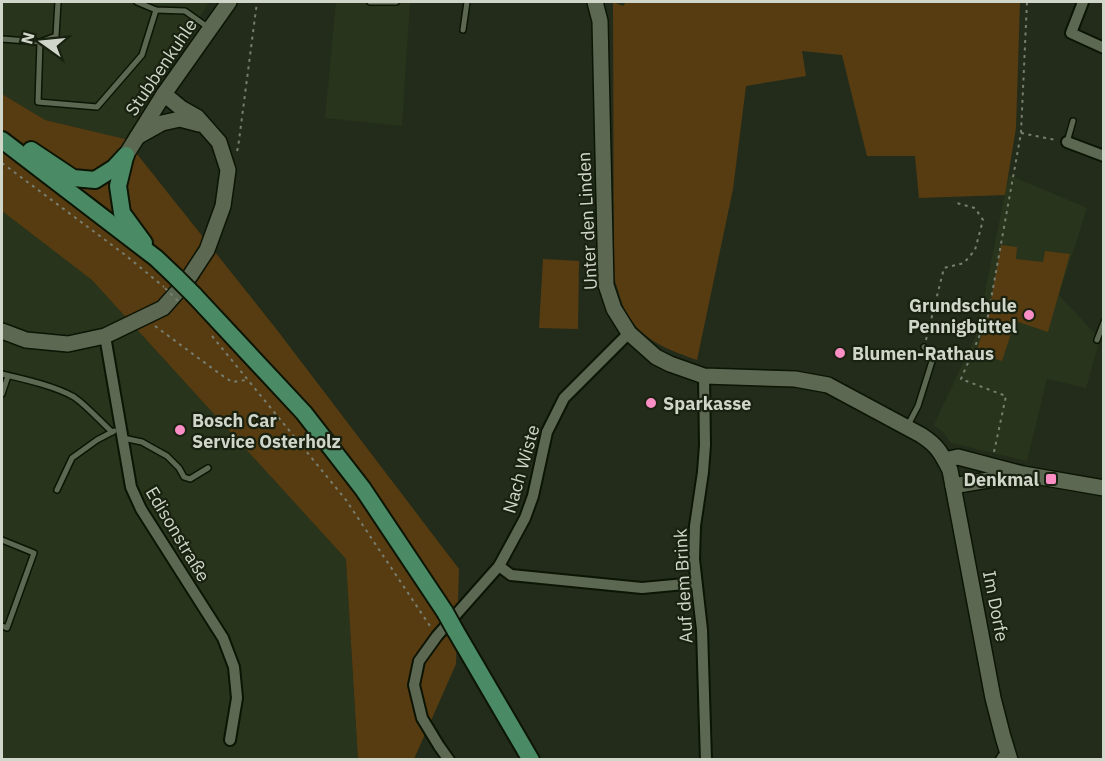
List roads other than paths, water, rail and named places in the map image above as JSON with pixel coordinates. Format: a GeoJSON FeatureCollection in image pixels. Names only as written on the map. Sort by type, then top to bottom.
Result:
{"type":"FeatureCollection","features":[{"type":"Feature","properties":{"kind":"main road"},"geometry":{"type":"LineString","coordinates":[[2,139],[32,150],[73,178],[95,180],[114,168],[126,155]]}},
{"type":"Feature","properties":{"kind":"main road"},"geometry":{"type":"LineString","coordinates":[[2,139],[156,258]]}},
{"type":"Feature","properties":{"kind":"main road"},"geometry":{"type":"LineString","coordinates":[[126,155],[118,186],[122,213],[156,258],[170,283],[304,414],[363,489],[445,612],[531,759]]}},
{"type":"Feature","properties":{"kind":"street","name":"Stubbenkuhle"},"geometry":{"type":"LineString","coordinates":[[126,155],[164,94],[229,2]]}},
{"type":"Feature","properties":{"kind":"street","name":"Unter den Linden"},"geometry":{"type":"LineString","coordinates":[[595,2],[600,21],[606,285],[614,309],[629,333],[656,357],[704,376],[795,379],[828,385],[930,440],[945,460]]}},
{"type":"Feature","properties":{"kind":"street"},"geometry":{"type":"LineString","coordinates":[[1083,2],[1071,33],[1104,48]]}},
{"type":"Feature","properties":{"kind":"street"},"geometry":{"type":"LineString","coordinates":[[2,331],[26,340],[68,344],[105,336],[163,308],[186,282],[207,250],[223,206],[228,170],[219,142],[205,125],[164,94]]}},
{"type":"Feature","properties":{"kind":"street"},"geometry":{"type":"LineString","coordinates":[[137,137],[162,123],[180,119],[205,125]]}},
{"type":"Feature","properties":{"kind":"street"},"geometry":{"type":"LineString","coordinates":[[1067,142],[1104,156]]}},
{"type":"Feature","properties":{"kind":"street","name":"Nach Wiste"},"geometry":{"type":"LineString","coordinates":[[449,759],[422,718],[414,685],[419,661],[437,636],[499,566],[525,518],[533,496],[547,432],[564,398],[629,333]]}},
{"type":"Feature","properties":{"kind":"street","name":"Edisonstraße"},"geometry":{"type":"LineString","coordinates":[[105,336],[119,433],[131,487],[141,510],[223,638],[234,667],[237,698],[230,740]]}},
{"type":"Feature","properties":{"kind":"street","name":"Auf dem Brink"},"geometry":{"type":"LineString","coordinates":[[704,376],[705,445],[695,526],[694,559],[702,630],[706,759]]}},
{"type":"Feature","properties":{"kind":"street"},"geometry":{"type":"LineString","coordinates":[[945,460],[958,457],[1023,474],[1104,488]]}},
{"type":"Feature","properties":{"kind":"street","name":"Im Dorfe"},"geometry":{"type":"LineString","coordinates":[[945,460],[950,470],[1005,757]]}},
{"type":"Feature","properties":{"kind":"street"},"geometry":{"type":"LineString","coordinates":[[953,486],[1023,474]]}},
{"type":"Feature","properties":{"kind":"street"},"geometry":{"type":"LineString","coordinates":[[499,566],[511,575],[642,588],[696,583]]}},
{"type":"Feature","properties":{"kind":"lane"},"geometry":{"type":"LineString","coordinates":[[2,39],[40,42],[56,36],[58,2]]}},
{"type":"Feature","properties":{"kind":"lane"},"geometry":{"type":"LineString","coordinates":[[137,2],[156,10],[185,11],[210,29]]}},
{"type":"Feature","properties":{"kind":"lane"},"geometry":{"type":"LineString","coordinates":[[370,2],[396,2]]}},
{"type":"Feature","properties":{"kind":"lane"},"geometry":{"type":"LineString","coordinates":[[463,30],[467,2]]}},
{"type":"Feature","properties":{"kind":"lane"},"geometry":{"type":"LineString","coordinates":[[40,42],[38,102],[97,107],[142,54],[156,10]]}},
{"type":"Feature","properties":{"kind":"lane"},"geometry":{"type":"LineString","coordinates":[[1067,142],[1073,121]]}},
{"type":"Feature","properties":{"kind":"lane"},"geometry":{"type":"LineString","coordinates":[[1097,340],[1104,322]]}},
{"type":"Feature","properties":{"kind":"lane"},"geometry":{"type":"LineString","coordinates":[[907,428],[918,406],[933,358],[924,347]]}},
{"type":"Feature","properties":{"kind":"lane"},"geometry":{"type":"LineString","coordinates":[[2,394],[5,375],[53,389],[72,396],[119,433],[142,442],[166,456],[187,479],[208,468]]}},
{"type":"Feature","properties":{"kind":"lane"},"geometry":{"type":"LineString","coordinates":[[57,490],[72,458],[97,440],[119,433]]}},
{"type":"Feature","properties":{"kind":"lane"},"geometry":{"type":"LineString","coordinates":[[2,540],[34,553],[7,628],[2,626]]}},
{"type":"Feature","properties":{"kind":"place","name":"Grundschule Pennigbüttel"},"geometry":{"type":"Point","coordinates":[1029,315]}},
{"type":"Feature","properties":{"kind":"place","name":"Blumen-Rathaus"},"geometry":{"type":"Point","coordinates":[840,353]}},
{"type":"Feature","properties":{"kind":"place","name":"Sparkasse"},"geometry":{"type":"Point","coordinates":[651,403]}},
{"type":"Feature","properties":{"kind":"place","name":"Bosch Car Service Osterholz"},"geometry":{"type":"Point","coordinates":[180,430]}},
{"type":"Feature","properties":{"kind":"place","name":"Denkmal"},"geometry":{"type":"Point","coordinates":[1051,479]}}]}
